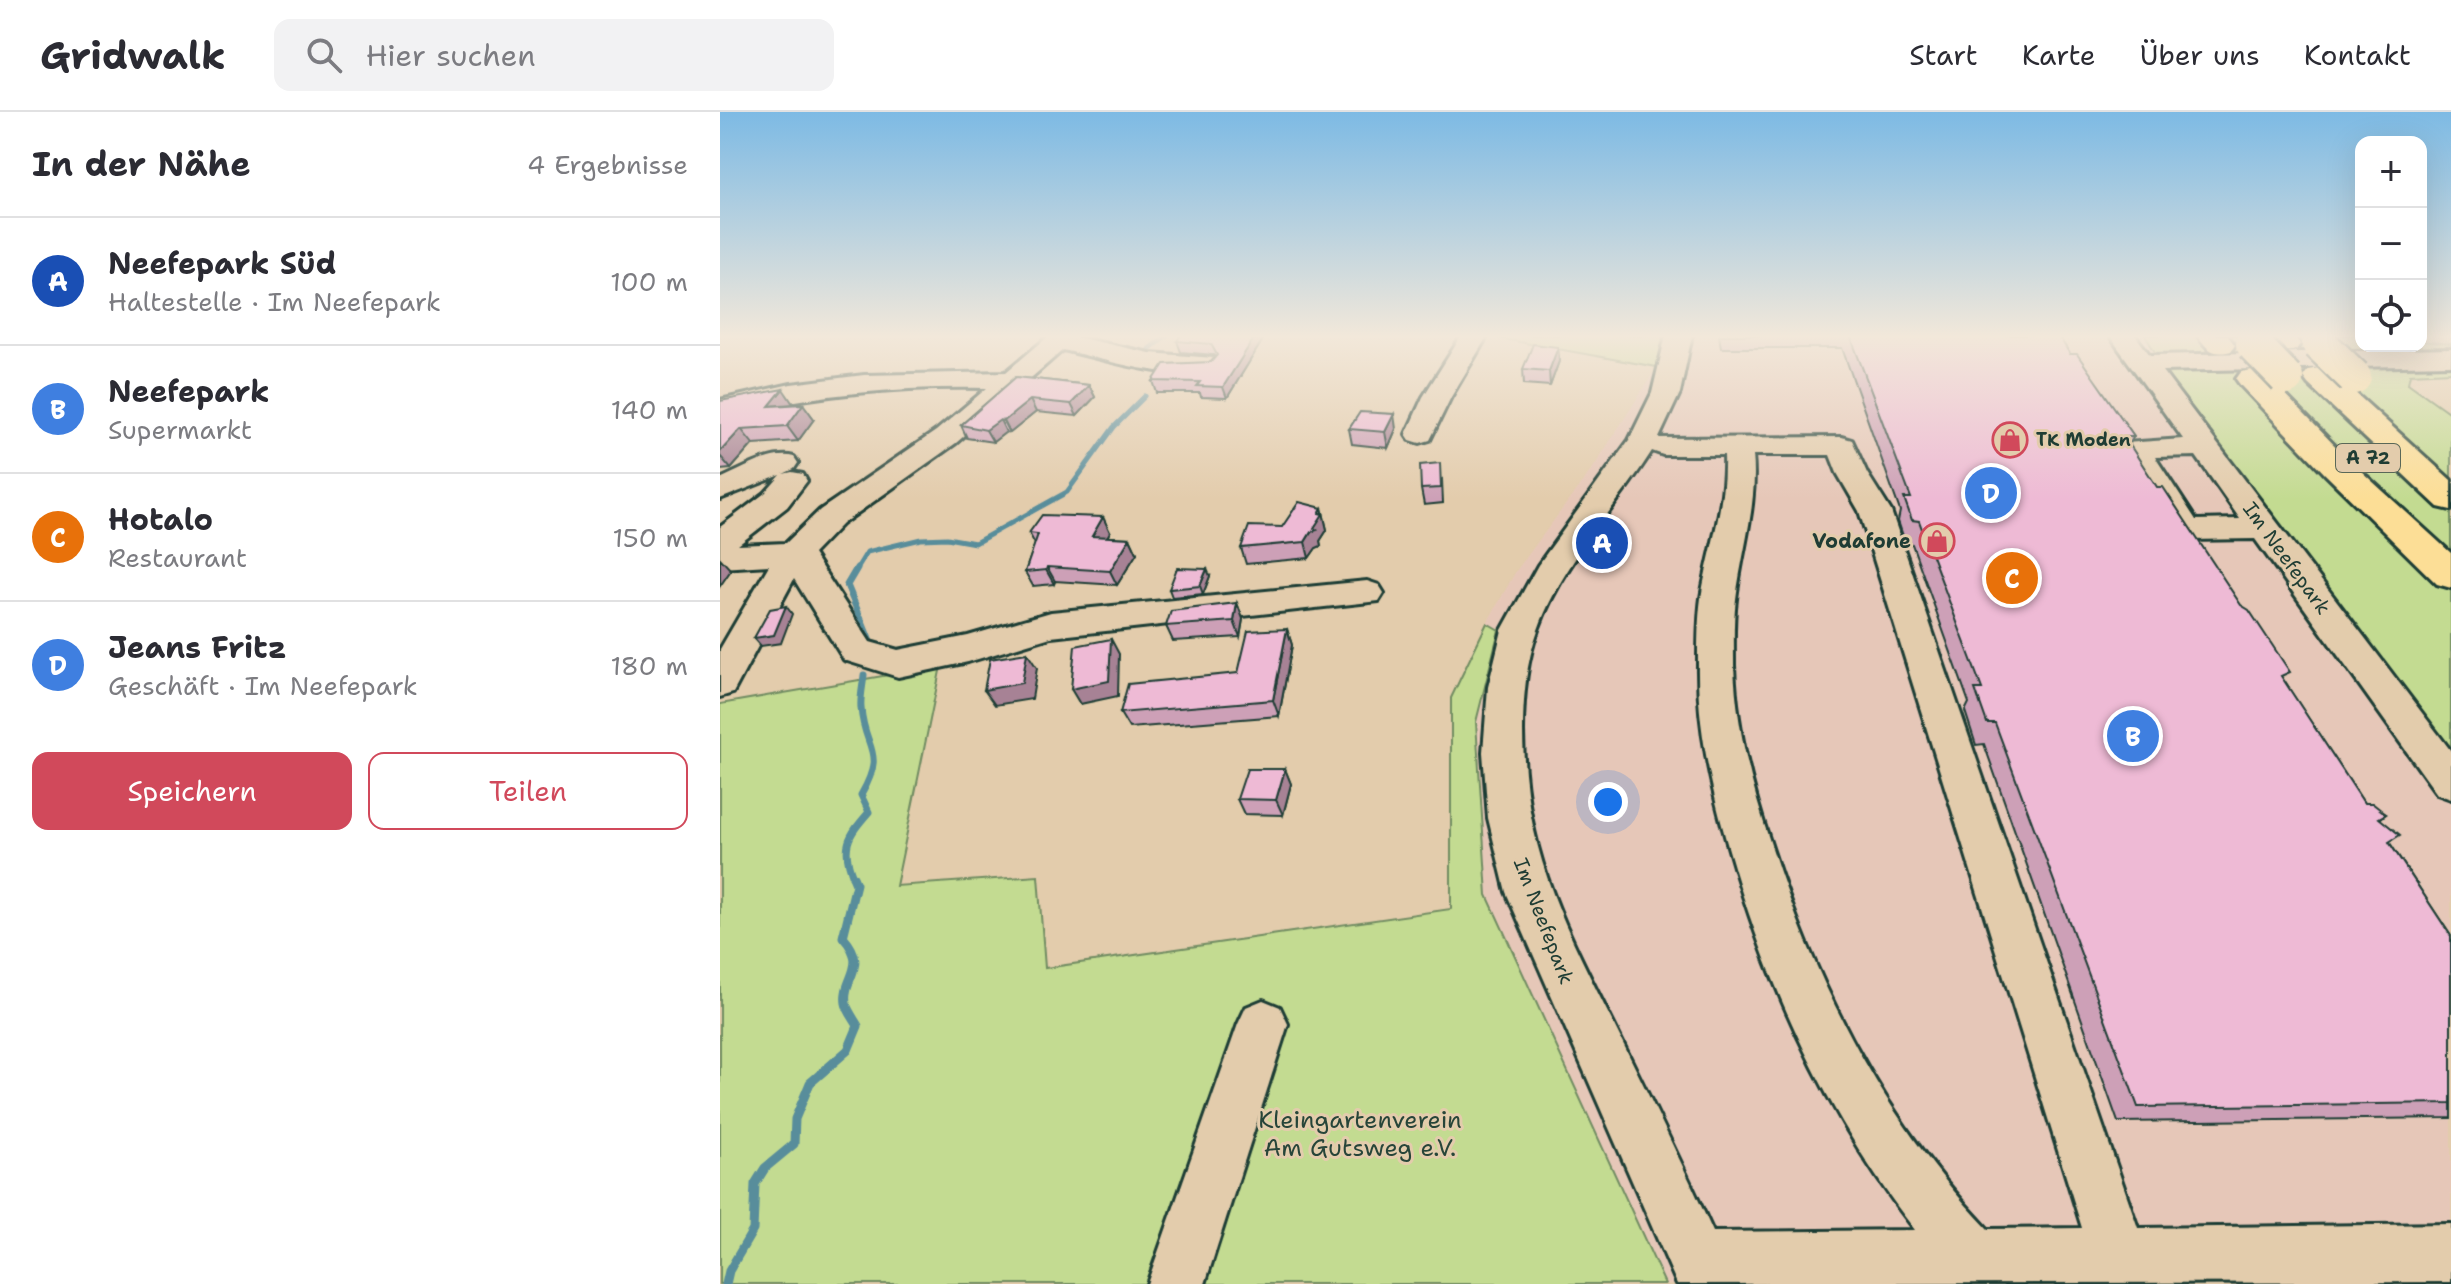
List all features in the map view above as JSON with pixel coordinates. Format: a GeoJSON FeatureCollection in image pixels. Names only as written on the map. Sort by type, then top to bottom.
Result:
{"type":"FeatureCollection","features":[{"type":"Feature","properties":{"kind":"highway"},"geometry":{"type":"LineString","coordinates":[[2290,390],[2337,467],[2451,575]]}},
{"type":"Feature","properties":{"kind":"highway","name":"A 72"},"geometry":{"type":"LineString","coordinates":[[2313,390],[2451,535]]}},
{"type":"Feature","properties":{"kind":"highway","name":"A 72"},"geometry":{"type":"LineString","coordinates":[[2316,390],[2451,499]]}},
{"type":"Feature","properties":{"kind":"highway"},"geometry":{"type":"LineString","coordinates":[[2368,390],[2451,465]]}},
{"type":"Feature","properties":{"kind":"street"},"geometry":{"type":"LineString","coordinates":[[720,408],[813,390]]}},
{"type":"Feature","properties":{"kind":"street"},"geometry":{"type":"LineString","coordinates":[[720,683],[771,587],[795,553],[831,517],[946,437],[1000,390]]}},
{"type":"Feature","properties":{"kind":"street"},"geometry":{"type":"LineString","coordinates":[[1420,434],[1441,390]]}},
{"type":"Feature","properties":{"kind":"street"},"geometry":{"type":"LineString","coordinates":[[1668,390],[1648,451],[1738,446],[1842,446],[1852,473],[1875,511],[2123,1269]]}},
{"type":"Feature","properties":{"kind":"street","name":"Im Neefepark"},"geometry":{"type":"LineString","coordinates":[[2164,390],[2451,782]]}},
{"type":"Feature","properties":{"kind":"street"},"geometry":{"type":"LineString","coordinates":[[1738,446],[1741,473],[1739,502],[1719,592],[1716,671],[1726,762],[1756,870],[1777,933],[1843,1077],[1895,1162],[1986,1270]]}},
{"type":"Feature","properties":{"kind":"street"},"geometry":{"type":"LineString","coordinates":[[2206,447],[2135,449],[2187,530],[2266,529]]}},
{"type":"Feature","properties":{"kind":"street","name":"Im Neefepark"},"geometry":{"type":"LineString","coordinates":[[1648,451],[1633,480],[1618,522],[1590,558],[1539,593],[1520,630],[1508,672],[1504,764],[1521,873],[1547,937],[1702,1272]]}},
{"type":"Feature","properties":{"kind":"street"},"geometry":{"type":"LineString","coordinates":[[720,476],[787,472]]}},
{"type":"Feature","properties":{"kind":"street"},"geometry":{"type":"LineString","coordinates":[[720,490],[787,472]]}},
{"type":"Feature","properties":{"kind":"street"},"geometry":{"type":"LineString","coordinates":[[720,510],[787,472]]}},
{"type":"Feature","properties":{"kind":"street"},"geometry":{"type":"LineString","coordinates":[[720,543],[776,500],[787,472]]}},
{"type":"Feature","properties":{"kind":"street"},"geometry":{"type":"LineString","coordinates":[[720,557],[795,553]]}},
{"type":"Feature","properties":{"kind":"street"},"geometry":{"type":"LineString","coordinates":[[795,553],[857,651],[898,664],[968,649],[1051,625],[1367,593]]}},
{"type":"Feature","properties":{"kind":"street"},"geometry":{"type":"LineString","coordinates":[[1176,1284],[1263,1024]]}},
{"type":"Feature","properties":{"kind":"street"},"geometry":{"type":"LineString","coordinates":[[1702,1272],[2123,1269],[2451,1253]]}},
{"type":"Feature","properties":{"kind":"shaded area"},"geometry":{"type":"Polygon","coordinates":[[[1643,390],[2176,390],[2451,755],[2451,1284],[1665,1284],[1487,895],[1476,722],[1499,631],[1487,623],[1516,571],[1593,468],[1643,390]]]}},
{"type":"Feature","properties":{"kind":"green space"},"geometry":{"type":"Polygon","coordinates":[[[2176,390],[2417,390],[2451,414],[2451,755],[2176,390]]]}},
{"type":"Feature","properties":{"kind":"green space","name":"Kleingartenverein Am Gutsweg e.V."},"geometry":{"type":"Polygon","coordinates":[[[1487,623],[1499,630],[1476,722],[1487,895],[1665,1284],[720,1284],[720,704],[941,666],[896,886],[1038,876],[1045,968],[1451,909],[1451,698],[1487,623]]]}},
{"type":"Feature","properties":{"kind":"building"},"geometry":{"type":"Polygon","coordinates":[[[782,390],[769,406],[803,404],[787,426],[741,429],[720,452],[720,401],[782,390]]]}},
{"type":"Feature","properties":{"kind":"building"},"geometry":{"type":"Polygon","coordinates":[[[1001,390],[1085,390],[1071,404],[1030,400],[1004,421],[1000,420],[986,430],[961,425],[1001,390]]]}},
{"type":"Feature","properties":{"kind":"building"},"geometry":{"type":"Polygon","coordinates":[[[1870,390],[2102,390],[2134,436],[2124,436],[2157,487],[2163,487],[2241,605],[2249,610],[2290,672],[2281,676],[2364,803],[2372,803],[2386,814],[2379,818],[2400,835],[2389,842],[2451,936],[2451,1103],[2138,1107],[1995,723],[1987,723],[1975,689],[1982,689],[1919,521],[1912,520],[1904,498],[1911,498],[1870,390]]]}},
{"type":"Feature","properties":{"kind":"building"},"geometry":{"type":"Polygon","coordinates":[[[1360,412],[1394,414],[1385,432],[1349,429],[1360,412]]]}},
{"type":"Feature","properties":{"kind":"building"},"geometry":{"type":"Polygon","coordinates":[[[1440,463],[1441,488],[1421,489],[1420,465],[1440,463]]]}},
{"type":"Feature","properties":{"kind":"building"},"geometry":{"type":"Polygon","coordinates":[[[1299,502],[1322,508],[1319,513],[1323,514],[1314,528],[1317,530],[1311,532],[1305,542],[1241,548],[1249,526],[1282,527],[1299,502]]]}},
{"type":"Feature","properties":{"kind":"building"},"geometry":{"type":"Polygon","coordinates":[[[1042,515],[1103,517],[1092,536],[1130,538],[1110,571],[1047,567],[1046,570],[1025,572],[1038,534],[1029,533],[1042,515]]]}},
{"type":"Feature","properties":{"kind":"building"},"geometry":{"type":"Polygon","coordinates":[[[1177,568],[1207,569],[1200,586],[1169,589],[1177,568]]]}},
{"type":"Feature","properties":{"kind":"building"},"geometry":{"type":"Polygon","coordinates":[[[1237,603],[1234,621],[1166,626],[1171,611],[1237,603]]]}},
{"type":"Feature","properties":{"kind":"building"},"geometry":{"type":"Polygon","coordinates":[[[786,606],[774,635],[754,638],[770,609],[786,606]]]}},
{"type":"Feature","properties":{"kind":"building"},"geometry":{"type":"Polygon","coordinates":[[[1287,629],[1273,700],[1120,713],[1128,684],[1238,673],[1248,631],[1287,629]]]}},
{"type":"Feature","properties":{"kind":"building"},"geometry":{"type":"Polygon","coordinates":[[[1111,639],[1109,681],[1071,689],[1075,646],[1111,639]]]}},
{"type":"Feature","properties":{"kind":"building"},"geometry":{"type":"Polygon","coordinates":[[[1027,653],[1022,683],[984,690],[990,659],[1027,653]]]}},
{"type":"Feature","properties":{"kind":"building"},"geometry":{"type":"Polygon","coordinates":[[[1247,769],[1285,769],[1276,800],[1237,799],[1247,769]]]}},
{"type":"Feature","properties":{"kind":"waterway"},"geometry":{"type":"LineString","coordinates":[[856,570],[867,552],[921,539],[947,538],[975,543],[1067,492],[1114,427],[1145,396]]}},
{"type":"Feature","properties":{"kind":"waterway"},"geometry":{"type":"LineString","coordinates":[[857,568],[847,585],[871,644]]}},
{"type":"Feature","properties":{"kind":"waterway"},"geometry":{"type":"LineString","coordinates":[[854,879],[847,858],[848,842],[869,812],[861,795],[869,780],[873,759],[861,708],[864,675]]}},
{"type":"Feature","properties":{"kind":"waterway"},"geometry":{"type":"LineString","coordinates":[[726,1284],[729,1271],[753,1230],[755,1184],[765,1168],[794,1144],[795,1119],[810,1083],[848,1050],[858,1026],[846,1003],[855,964],[851,947],[843,937],[856,884],[853,877]]}},
{"type":"Feature","properties":{"kind":"place","name":"TK Moden"},"geometry":{"type":"Point","coordinates":[2010,440]}},
{"type":"Feature","properties":{"kind":"place","name":"Jeans Fritz"},"geometry":{"type":"Point","coordinates":[1991,493]}},
{"type":"Feature","properties":{"kind":"place","name":"Vodafone"},"geometry":{"type":"Point","coordinates":[1937,541]}},
{"type":"Feature","properties":{"kind":"place","name":"Neefepark Süd"},"geometry":{"type":"Point","coordinates":[1602,543]}},
{"type":"Feature","properties":{"kind":"place","name":"Hotalo"},"geometry":{"type":"Point","coordinates":[2012,578]}},
{"type":"Feature","properties":{"kind":"place","name":"Neefepark"},"geometry":{"type":"Point","coordinates":[2133,736]}}]}
